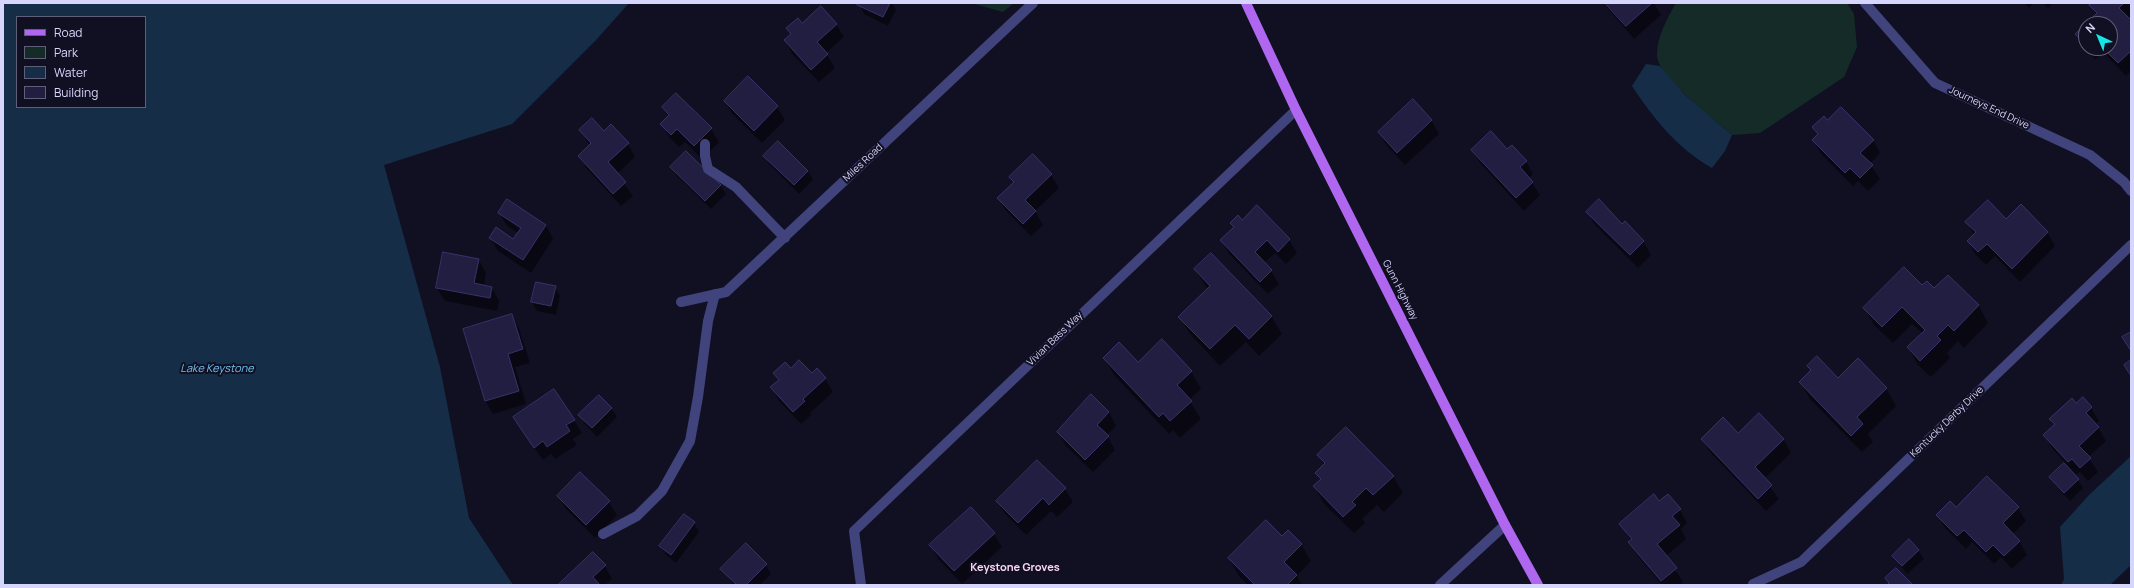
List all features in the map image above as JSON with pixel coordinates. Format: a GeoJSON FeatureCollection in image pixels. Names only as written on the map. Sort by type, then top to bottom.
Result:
{"type":"FeatureCollection","features":[{"type":"Feature","properties":{"kind":"main road","name":"Gunn Highway"},"geometry":{"type":"LineString","coordinates":[[1246,3],[1296,110],[1504,525],[1538,585]]}},
{"type":"Feature","properties":{"kind":"street","name":"Miles Road"},"geometry":{"type":"LineString","coordinates":[[682,302],[726,292],[1034,3]]}},
{"type":"Feature","properties":{"kind":"street","name":"Journeys End Drive"},"geometry":{"type":"LineString","coordinates":[[1865,3],[1935,83],[2090,155],[2124,182],[2131,191]]}},
{"type":"Feature","properties":{"kind":"street","name":"Vivian Bass Way"},"geometry":{"type":"LineString","coordinates":[[861,585],[854,531],[1296,110]]}},
{"type":"Feature","properties":{"kind":"street"},"geometry":{"type":"LineString","coordinates":[[704,144],[708,169],[736,187],[784,238]]}},
{"type":"Feature","properties":{"kind":"street","name":"Kentucky Derby Drive"},"geometry":{"type":"LineString","coordinates":[[1753,584],[1801,562],[2131,245]]}},
{"type":"Feature","properties":{"kind":"street"},"geometry":{"type":"LineString","coordinates":[[603,534],[637,516],[662,491],[690,441],[698,397],[708,321],[715,294]]}},
{"type":"Feature","properties":{"kind":"street"},"geometry":{"type":"LineString","coordinates":[[1440,585],[1504,525]]}},
{"type":"Feature","properties":{"kind":"green space"},"geometry":{"type":"Polygon","coordinates":[[[971,3],[1014,3],[1003,12],[971,3]]]}},
{"type":"Feature","properties":{"kind":"green space"},"geometry":{"type":"Polygon","coordinates":[[[1676,3],[1847,3],[1854,14],[1857,47],[1844,77],[1760,133],[1732,135],[1676,86],[1666,75],[1660,64],[1657,55],[1657,48],[1663,28],[1676,3]]]}},
{"type":"Feature","properties":{"kind":"water","name":"Lake Keystone"},"geometry":{"type":"Polygon","coordinates":[[[3,3],[629,3],[597,39],[512,124],[384,165],[440,367],[469,518],[513,585],[3,585],[3,3]]]}},
{"type":"Feature","properties":{"kind":"water"},"geometry":{"type":"Polygon","coordinates":[[[1646,64],[1660,66],[1684,94],[1732,135],[1725,151],[1712,168],[1688,152],[1667,132],[1632,86],[1646,64]]]}},
{"type":"Feature","properties":{"kind":"water"},"geometry":{"type":"Polygon","coordinates":[[[2131,456],[2131,565],[2110,585],[2061,585],[2064,579],[2060,527],[2090,494],[2131,456]]]}},
{"type":"Feature","properties":{"kind":"building"},"geometry":{"type":"Polygon","coordinates":[[[858,3],[890,3],[883,17],[857,5],[858,3]]]}},
{"type":"Feature","properties":{"kind":"building"},"geometry":{"type":"Polygon","coordinates":[[[1605,3],[1652,3],[1626,26],[1605,3]]]}},
{"type":"Feature","properties":{"kind":"building"},"geometry":{"type":"Polygon","coordinates":[[[2092,3],[2124,3],[2119,8],[2131,20],[2131,51],[2118,63],[2111,56],[2118,56],[2118,16],[2094,16],[2097,13],[2089,5],[2092,3]]]}},
{"type":"Feature","properties":{"kind":"building"},"geometry":{"type":"Polygon","coordinates":[[[821,6],[837,24],[817,42],[828,54],[811,70],[784,40],[791,34],[786,28],[798,18],[802,23],[821,6]]]}},
{"type":"Feature","properties":{"kind":"building"},"geometry":{"type":"Polygon","coordinates":[[[748,76],[778,106],[754,131],[724,101],[748,76]]]}},
{"type":"Feature","properties":{"kind":"building"},"geometry":{"type":"Polygon","coordinates":[[[676,93],[712,128],[694,146],[677,129],[671,135],[660,124],[669,115],[662,107],[676,93]]]}},
{"type":"Feature","properties":{"kind":"building"},"geometry":{"type":"Polygon","coordinates":[[[1413,99],[1432,120],[1397,153],[1378,132],[1413,99]]]}},
{"type":"Feature","properties":{"kind":"building"},"geometry":{"type":"Polygon","coordinates":[[[1841,107],[1874,140],[1860,153],[1873,165],[1860,178],[1850,168],[1845,173],[1812,140],[1818,134],[1812,127],[1824,116],[1827,120],[1841,107]]]}},
{"type":"Feature","properties":{"kind":"building"},"geometry":{"type":"Polygon","coordinates":[[[592,118],[604,131],[611,124],[629,143],[608,162],[626,182],[613,194],[578,156],[591,143],[579,130],[592,118]]]}},
{"type":"Feature","properties":{"kind":"building"},"geometry":{"type":"Polygon","coordinates":[[[1491,131],[1507,149],[1512,145],[1527,161],[1520,167],[1533,182],[1516,198],[1471,150],[1491,131]]]}},
{"type":"Feature","properties":{"kind":"building"},"geometry":{"type":"Polygon","coordinates":[[[778,141],[808,171],[794,185],[763,156],[778,141]]]}},
{"type":"Feature","properties":{"kind":"building"},"geometry":{"type":"Polygon","coordinates":[[[686,151],[721,185],[705,201],[670,167],[686,151]]]}},
{"type":"Feature","properties":{"kind":"building"},"geometry":{"type":"Polygon","coordinates":[[[1033,154],[1052,174],[1025,200],[1036,211],[1023,224],[997,198],[1014,182],[1009,177],[1033,154]]]}},
{"type":"Feature","properties":{"kind":"building"},"geometry":{"type":"Polygon","coordinates":[[[507,199],[546,225],[523,260],[489,238],[496,227],[513,239],[521,228],[498,213],[507,199]]]}},
{"type":"Feature","properties":{"kind":"building"},"geometry":{"type":"Polygon","coordinates":[[[1599,199],[1622,224],[1625,221],[1644,241],[1630,255],[1586,212],[1599,199]]]}},
{"type":"Feature","properties":{"kind":"building"},"geometry":{"type":"Polygon","coordinates":[[[1988,200],[2006,219],[2021,204],[2048,232],[2012,269],[1987,244],[1978,252],[1967,241],[1976,232],[1965,222],[1988,200]]]}},
{"type":"Feature","properties":{"kind":"building"},"geometry":{"type":"Polygon","coordinates":[[[1257,205],[1290,239],[1278,252],[1267,240],[1255,252],[1272,270],[1260,282],[1220,240],[1234,227],[1230,223],[1238,215],[1242,220],[1257,205]]]}},
{"type":"Feature","properties":{"kind":"building"},"geometry":{"type":"Polygon","coordinates":[[[443,252],[479,259],[474,283],[492,287],[490,298],[436,288],[443,252]]]}},
{"type":"Feature","properties":{"kind":"building"},"geometry":{"type":"Polygon","coordinates":[[[1211,253],[1272,316],[1249,339],[1235,325],[1210,349],[1178,317],[1210,286],[1194,269],[1211,253]]]}},
{"type":"Feature","properties":{"kind":"building"},"geometry":{"type":"Polygon","coordinates":[[[1904,267],[1922,285],[1927,281],[1934,288],[1948,275],[1979,305],[1954,331],[1948,325],[1937,336],[1941,340],[1920,361],[1907,347],[1925,330],[1902,307],[1882,327],[1863,308],[1904,267]]]}},
{"type":"Feature","properties":{"kind":"building"},"geometry":{"type":"Polygon","coordinates":[[[536,282],[556,286],[551,306],[531,302],[536,282]]]}},
{"type":"Feature","properties":{"kind":"building"},"geometry":{"type":"Polygon","coordinates":[[[512,314],[523,349],[508,354],[519,391],[485,401],[463,329],[512,314]]]}},
{"type":"Feature","properties":{"kind":"building"},"geometry":{"type":"Polygon","coordinates":[[[2131,332],[2131,351],[2122,337],[2131,332]]]}},
{"type":"Feature","properties":{"kind":"building"},"geometry":{"type":"Polygon","coordinates":[[[1162,339],[1192,371],[1177,385],[1192,401],[1170,421],[1163,413],[1159,417],[1103,358],[1119,342],[1138,362],[1162,339]]]}},
{"type":"Feature","properties":{"kind":"building"},"geometry":{"type":"Polygon","coordinates":[[[1817,356],[1838,378],[1858,358],[1887,388],[1857,417],[1863,424],[1851,436],[1799,382],[1811,370],[1807,366],[1817,356]]]}},
{"type":"Feature","properties":{"kind":"building"},"geometry":{"type":"Polygon","coordinates":[[[799,360],[812,373],[817,368],[826,378],[803,399],[805,401],[793,412],[770,387],[779,380],[773,373],[785,362],[791,368],[799,360]]]}},
{"type":"Feature","properties":{"kind":"building"},"geometry":{"type":"Polygon","coordinates":[[[2131,360],[2131,376],[2124,365],[2131,360]]]}},
{"type":"Feature","properties":{"kind":"building"},"geometry":{"type":"Polygon","coordinates":[[[554,389],[575,420],[566,425],[570,431],[547,447],[543,441],[534,448],[513,417],[554,389]]]}},
{"type":"Feature","properties":{"kind":"building"},"geometry":{"type":"Polygon","coordinates":[[[1091,394],[1109,412],[1097,425],[1109,436],[1085,460],[1057,432],[1091,394]]]}},
{"type":"Feature","properties":{"kind":"building"},"geometry":{"type":"Polygon","coordinates":[[[599,395],[612,408],[592,428],[578,415],[599,395]]]}},
{"type":"Feature","properties":{"kind":"building"},"geometry":{"type":"Polygon","coordinates":[[[2083,397],[2092,407],[2086,413],[2099,427],[2079,446],[2091,458],[2080,468],[2072,459],[2068,462],[2043,435],[2055,424],[2049,419],[2072,398],[2076,403],[2083,397]]]}},
{"type":"Feature","properties":{"kind":"building"},"geometry":{"type":"Polygon","coordinates":[[[1759,413],[1784,439],[1755,467],[1772,485],[1758,499],[1701,439],[1723,417],[1738,433],[1759,413]]]}},
{"type":"Feature","properties":{"kind":"building"},"geometry":{"type":"Polygon","coordinates":[[[1346,427],[1394,476],[1373,495],[1366,488],[1352,502],[1356,505],[1343,517],[1313,486],[1321,479],[1315,473],[1325,463],[1317,455],[1346,427]]]}},
{"type":"Feature","properties":{"kind":"building"},"geometry":{"type":"Polygon","coordinates":[[[1037,460],[1066,488],[1049,505],[1043,498],[1018,523],[996,501],[1037,460]]]}},
{"type":"Feature","properties":{"kind":"building"},"geometry":{"type":"Polygon","coordinates":[[[2064,463],[2079,479],[2064,493],[2049,477],[2064,463]]]}},
{"type":"Feature","properties":{"kind":"building"},"geometry":{"type":"Polygon","coordinates":[[[580,472],[610,501],[586,525],[557,496],[580,472]]]}},
{"type":"Feature","properties":{"kind":"building"},"geometry":{"type":"Polygon","coordinates":[[[1987,476],[2019,507],[2003,523],[2020,541],[2004,556],[1993,545],[1986,552],[1964,530],[1957,536],[1936,515],[1950,501],[1956,507],[1987,476]]]}},
{"type":"Feature","properties":{"kind":"building"},"geometry":{"type":"Polygon","coordinates":[[[1654,494],[1659,501],[1668,494],[1681,509],[1672,516],[1680,525],[1657,544],[1677,568],[1661,581],[1628,542],[1632,539],[1619,524],[1654,494]]]}},
{"type":"Feature","properties":{"kind":"building"},"geometry":{"type":"Polygon","coordinates":[[[971,507],[995,533],[954,571],[929,545],[971,507]]]}},
{"type":"Feature","properties":{"kind":"building"},"geometry":{"type":"Polygon","coordinates":[[[684,514],[695,522],[671,555],[659,546],[684,514]]]}},
{"type":"Feature","properties":{"kind":"building"},"geometry":{"type":"Polygon","coordinates":[[[1266,520],[1282,536],[1288,530],[1302,544],[1284,562],[1297,575],[1287,585],[1255,585],[1228,558],[1266,520]]]}},
{"type":"Feature","properties":{"kind":"building"},"geometry":{"type":"Polygon","coordinates":[[[1909,539],[1919,550],[1902,566],[1892,556],[1909,539]]]}},
{"type":"Feature","properties":{"kind":"building"},"geometry":{"type":"Polygon","coordinates":[[[746,543],[767,564],[746,585],[737,585],[720,569],[746,543]]]}},
{"type":"Feature","properties":{"kind":"building"},"geometry":{"type":"Polygon","coordinates":[[[593,552],[606,565],[593,577],[600,585],[558,585],[593,552]]]}},
{"type":"Feature","properties":{"kind":"building"},"geometry":{"type":"Polygon","coordinates":[[[1896,568],[1913,585],[1887,585],[1889,583],[1885,578],[1896,568]]]}},
{"type":"Feature","properties":{"kind":"district","name":"Keystone Groves"},"geometry":{"type":"Point","coordinates":[1015,568]}}]}
